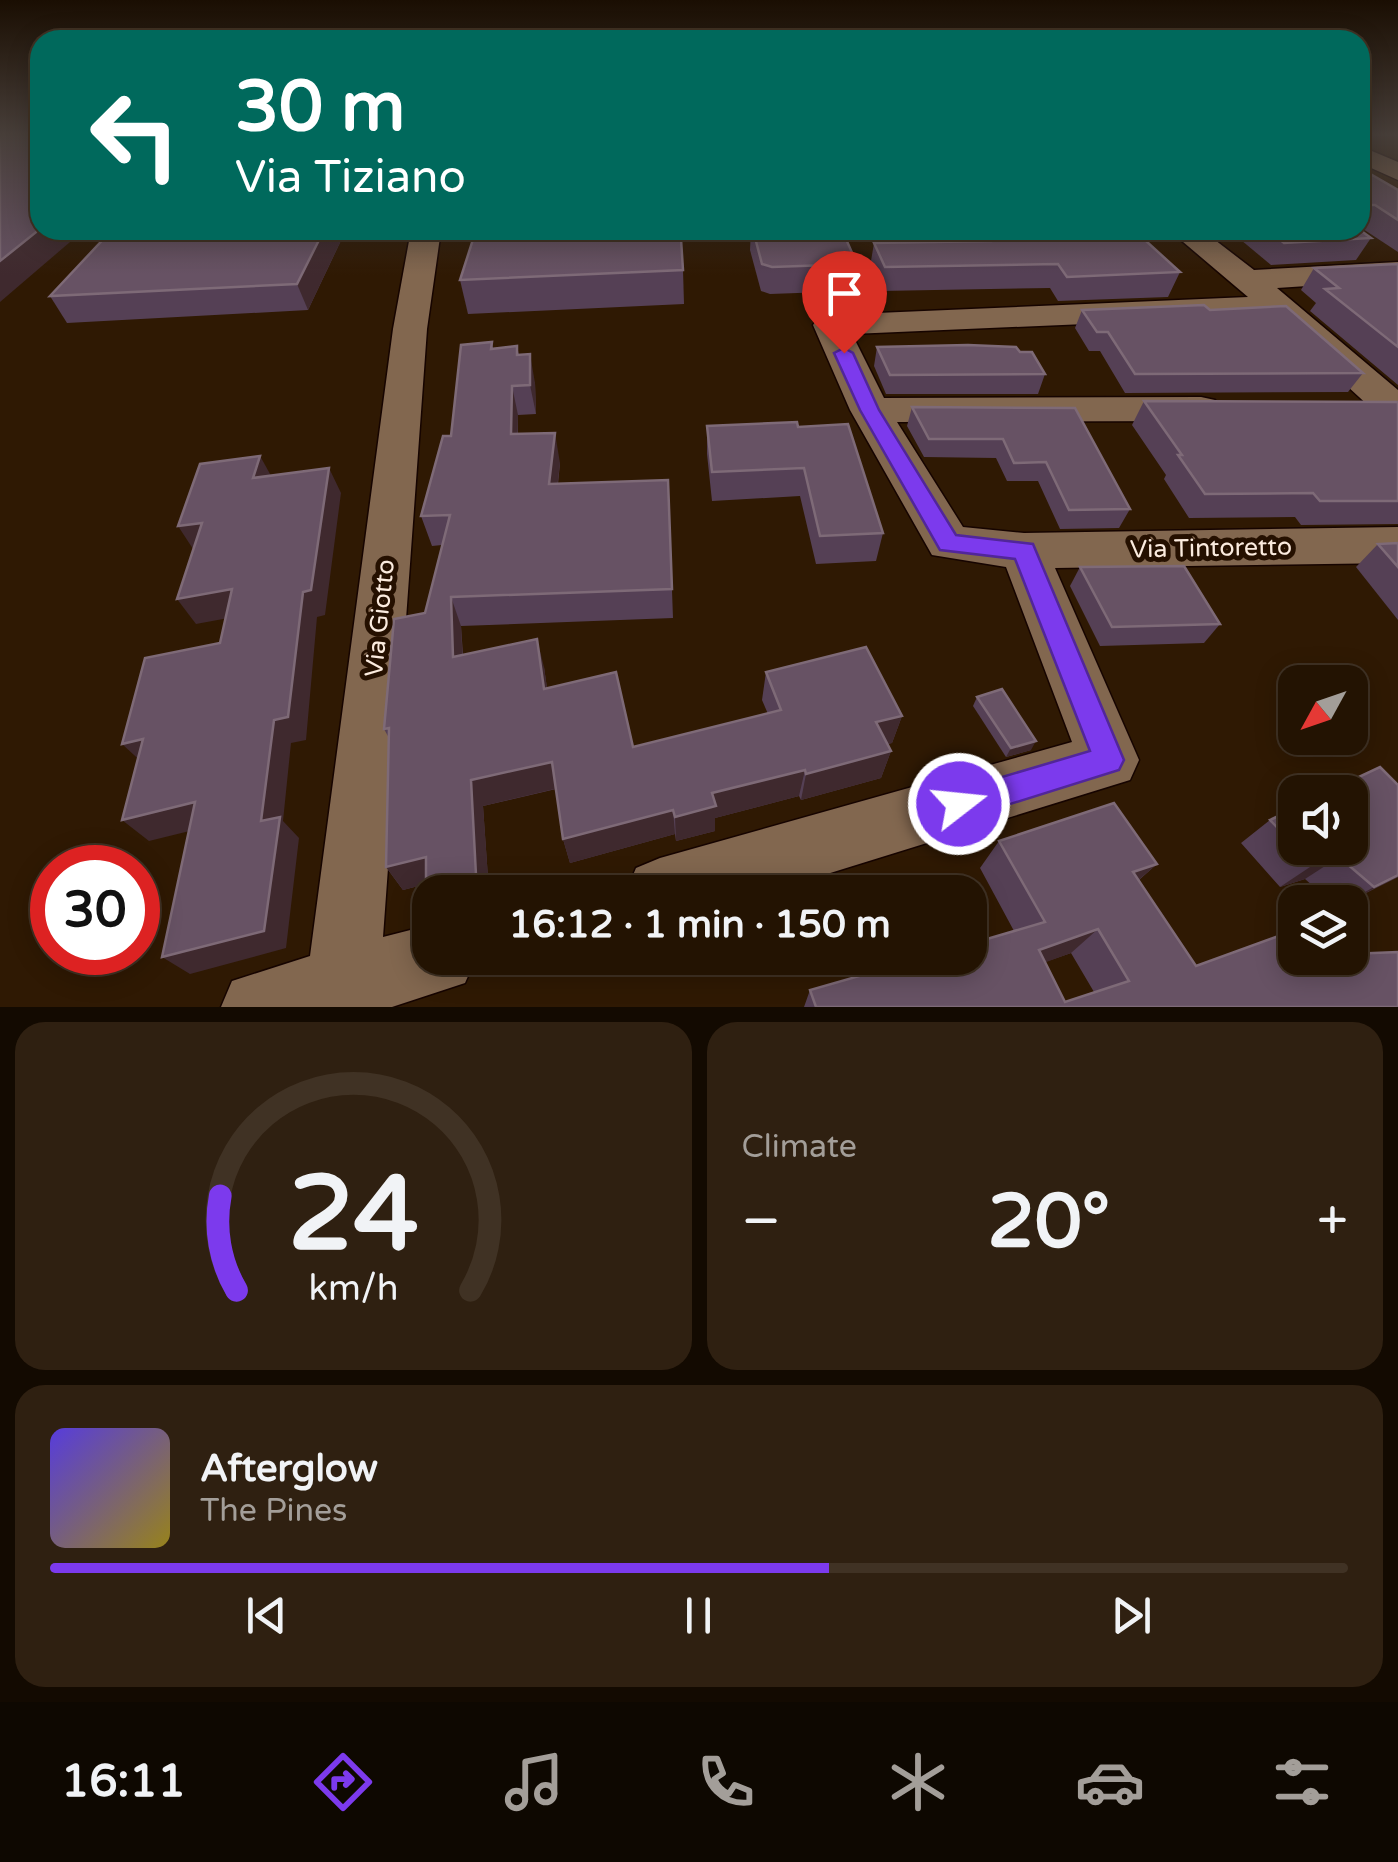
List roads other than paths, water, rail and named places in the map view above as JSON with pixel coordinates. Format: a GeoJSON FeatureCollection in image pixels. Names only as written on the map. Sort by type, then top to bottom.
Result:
{"type":"FeatureCollection","features":[{"type":"Feature","properties":{"kind":"street","name":"Via Giotto"},"geometry":{"type":"LineString","coordinates":[[342,997],[410,328],[424,240]]}},
{"type":"Feature","properties":{"kind":"street"},"geometry":{"type":"LineString","coordinates":[[1197,240],[1397,409]]}},
{"type":"Feature","properties":{"kind":"street"},"geometry":{"type":"LineString","coordinates":[[1353,240],[1398,271]]}},
{"type":"Feature","properties":{"kind":"street"},"geometry":{"type":"LineString","coordinates":[[1248,280],[1398,271]]}},
{"type":"Feature","properties":{"kind":"street"},"geometry":{"type":"LineString","coordinates":[[1240,409],[870,410],[830,325],[1279,306]]}},
{"type":"Feature","properties":{"kind":"street"},"geometry":{"type":"LineString","coordinates":[[1337,408],[1397,409]]}},
{"type":"Feature","properties":{"kind":"street","name":"Via Tintoretto"},"geometry":{"type":"LineString","coordinates":[[870,410],[948,544],[1024,551],[1398,545]]}},
{"type":"Feature","properties":{"kind":"street"},"geometry":{"type":"LineString","coordinates":[[718,875],[1109,760],[1024,551]]}},
{"type":"Feature","properties":{"kind":"street"},"geometry":{"type":"LineString","coordinates":[[258,1007],[342,997],[412,969]]}}]}
